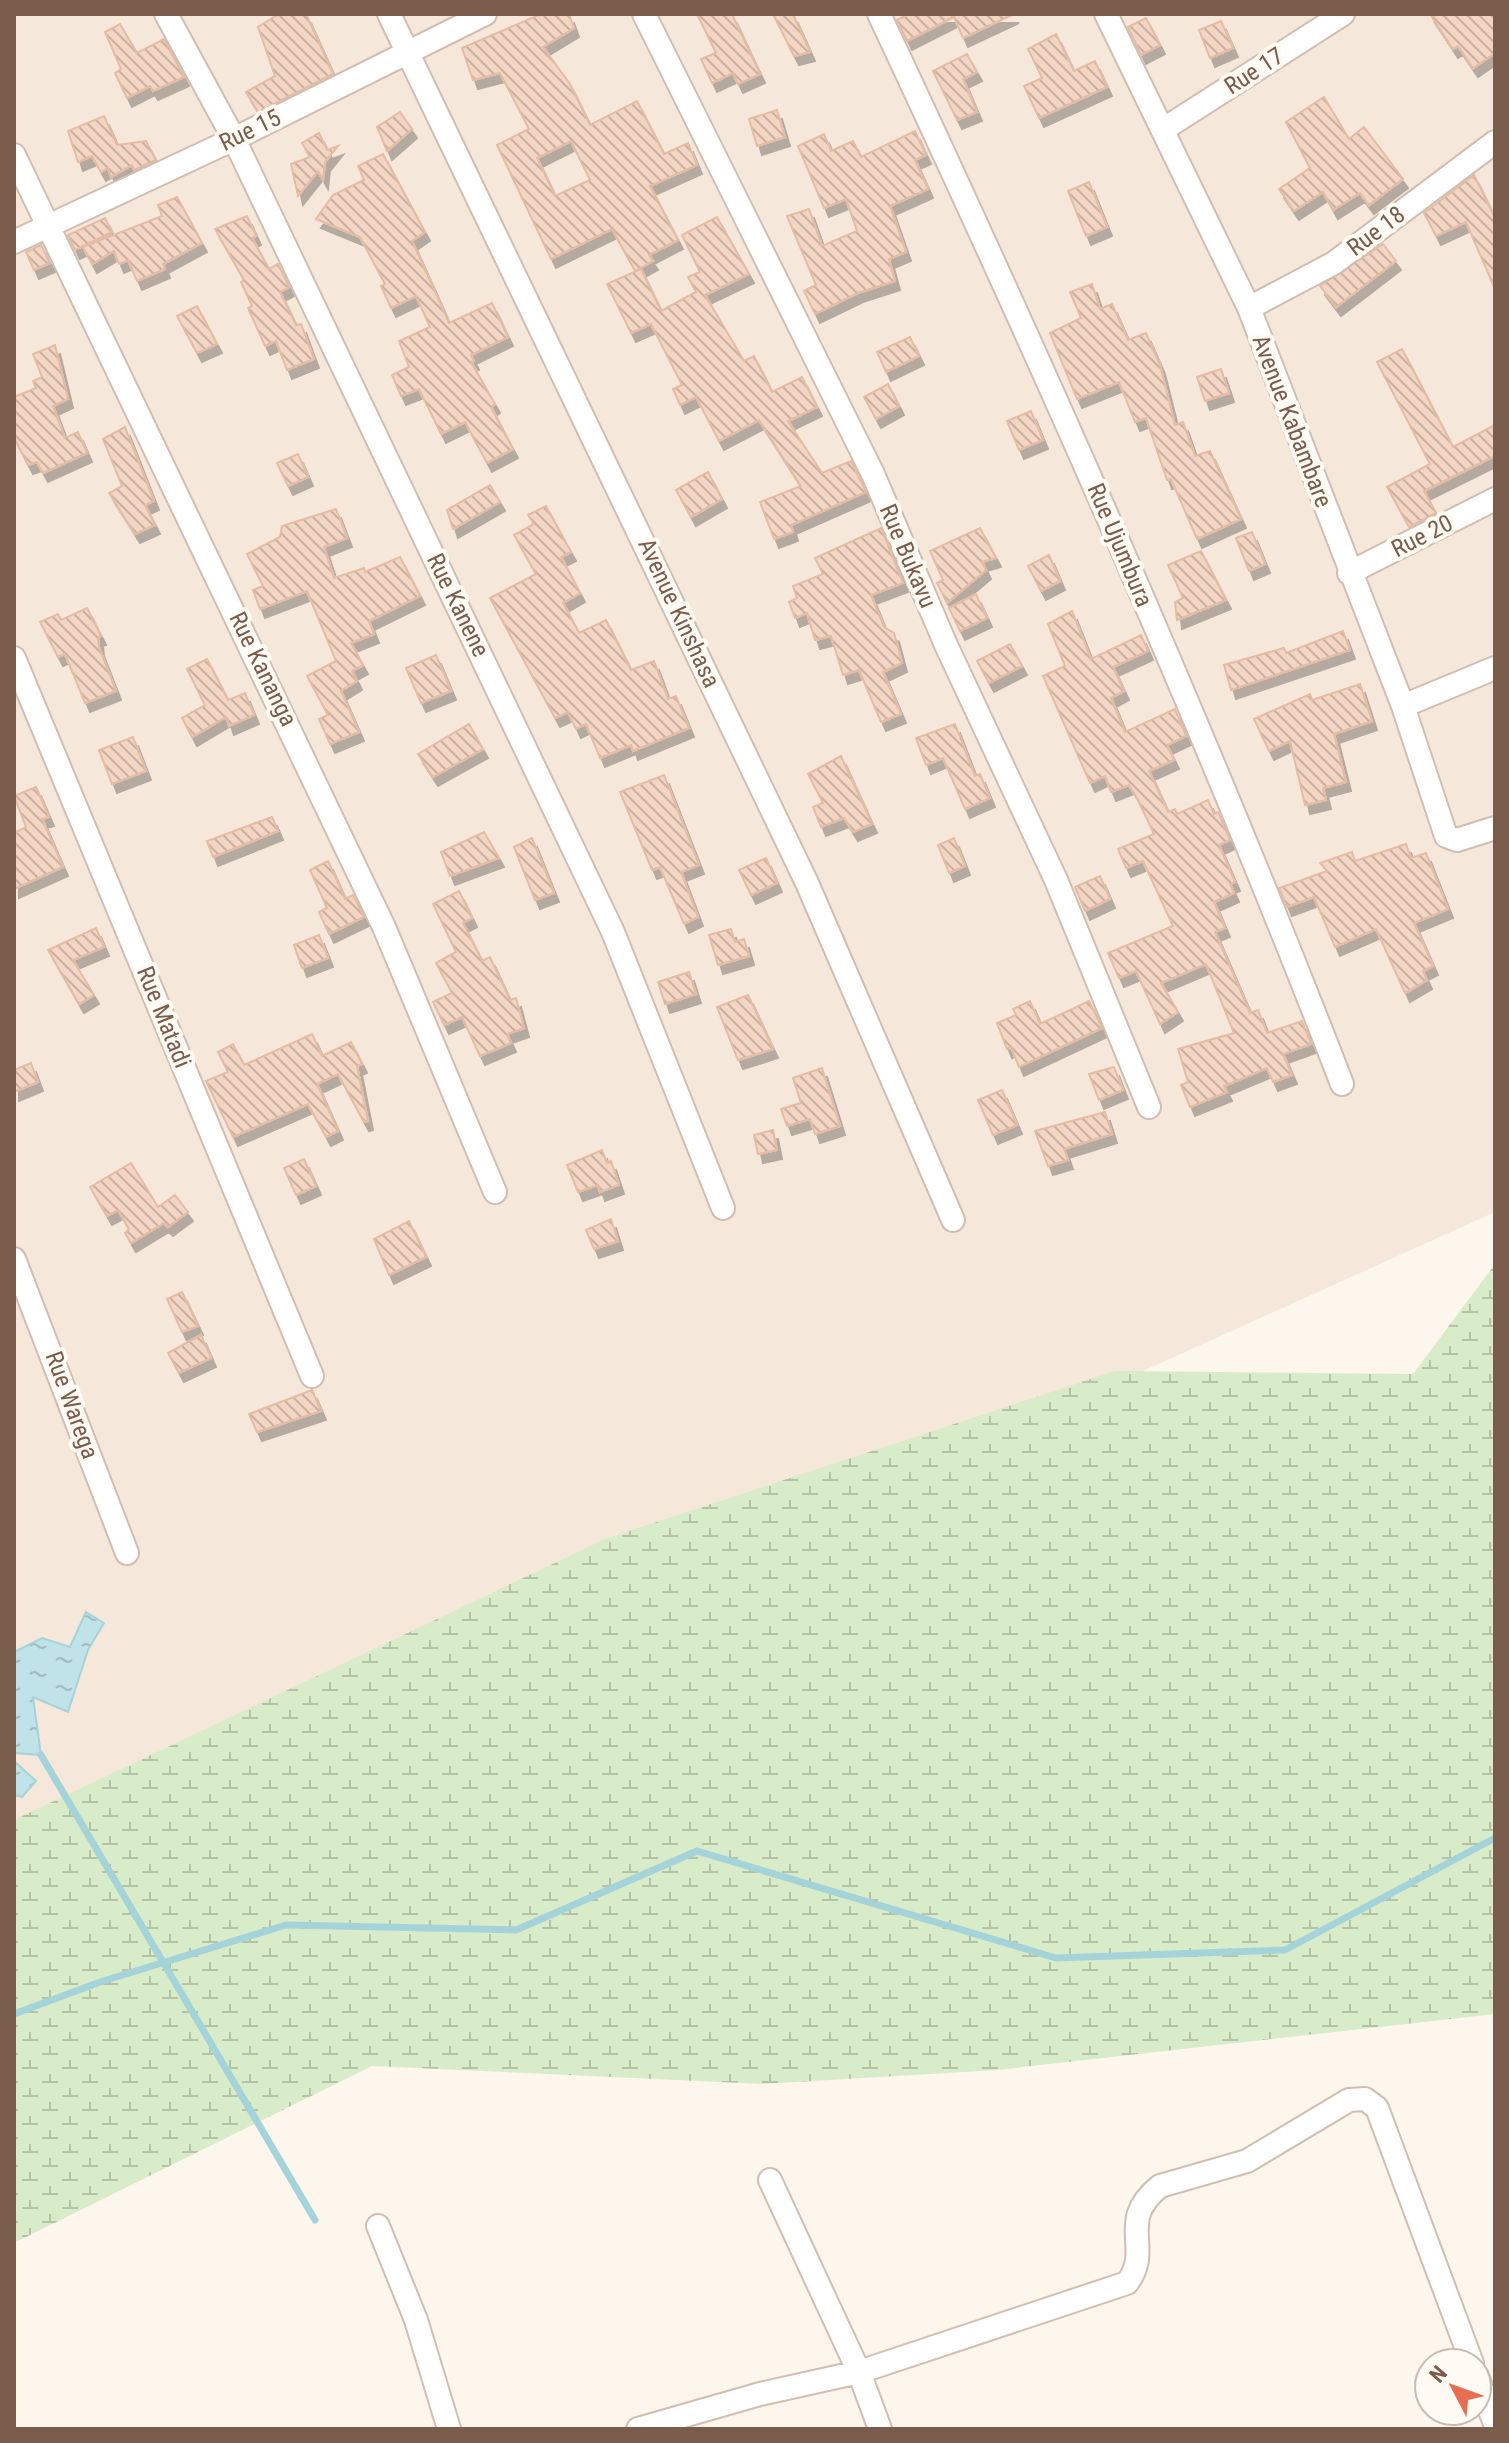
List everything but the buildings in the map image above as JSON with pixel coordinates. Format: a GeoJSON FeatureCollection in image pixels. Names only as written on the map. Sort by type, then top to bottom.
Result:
{"type":"FeatureCollection","features":[{"type":"Feature","properties":{"kind":"street","name":"Rue Kanene"},"geometry":{"type":"LineString","coordinates":[[166,14],[234,139],[613,932],[723,1208]]}},
{"type":"Feature","properties":{"kind":"street","name":"Avenue Kinshasa"},"geometry":{"type":"LineString","coordinates":[[389,14],[807,883],[953,1220]]}},
{"type":"Feature","properties":{"kind":"street","name":"Rue 15"},"geometry":{"type":"LineString","coordinates":[[14,242],[234,139],[485,14]]}},
{"type":"Feature","properties":{"kind":"street","name":"Rue Bukavu"},"geometry":{"type":"LineString","coordinates":[[644,14],[873,474],[946,645],[1056,880],[1149,1107]]}},
{"type":"Feature","properties":{"kind":"street","name":"Rue Ujumbura"},"geometry":{"type":"LineString","coordinates":[[879,14],[1062,412],[1245,837],[1342,1084]]}},
{"type":"Feature","properties":{"kind":"street","name":"Avenue Kabambare"},"geometry":{"type":"LineString","coordinates":[[1106,14],[1249,308],[1403,706],[1450,840],[1495,828]]}},
{"type":"Feature","properties":{"kind":"street","name":"Rue 17"},"geometry":{"type":"LineString","coordinates":[[1164,129],[1343,14]]}},
{"type":"Feature","properties":{"kind":"street","name":"Rue 18"},"geometry":{"type":"LineString","coordinates":[[1249,308],[1334,263],[1495,142]]}},
{"type":"Feature","properties":{"kind":"street","name":"Rue Kananga"},"geometry":{"type":"LineString","coordinates":[[14,155],[378,913],[495,1192]]}},
{"type":"Feature","properties":{"kind":"street","name":"Rue 20"},"geometry":{"type":"LineString","coordinates":[[1349,573],[1495,499]]}},
{"type":"Feature","properties":{"kind":"street","name":"Rue Matadi"},"geometry":{"type":"LineString","coordinates":[[14,658],[312,1376]]}},
{"type":"Feature","properties":{"kind":"street"},"geometry":{"type":"LineString","coordinates":[[1403,706],[1495,668]]}},
{"type":"Feature","properties":{"kind":"street","name":"Rue Warega"},"geometry":{"type":"LineString","coordinates":[[14,1259],[127,1553]]}},
{"type":"Feature","properties":{"kind":"street"},"geometry":{"type":"LineString","coordinates":[[638,2429],[760,2394],[859,2372],[1127,2283],[1136,2271],[1137,2213],[1160,2186],[1247,2161],[1349,2100],[1365,2099],[1377,2108],[1466,2347]]}},
{"type":"Feature","properties":{"kind":"street"},"geometry":{"type":"LineString","coordinates":[[770,2180],[859,2372],[880,2429]]}},
{"type":"Feature","properties":{"kind":"street"},"geometry":{"type":"LineString","coordinates":[[378,2226],[416,2320],[449,2429]]}},
{"type":"Feature","properties":{"kind":"shaded area"},"geometry":{"type":"Polygon","coordinates":[[[14,14],[1495,14],[1495,1212],[14,1881],[14,14]]]}},
{"type":"Feature","properties":{"kind":"green space"},"geometry":{"type":"Polygon","coordinates":[[[1495,1264],[1495,2014],[997,2070],[763,2084],[372,2066],[14,2243],[14,1820],[605,1539],[1115,1371],[1413,1374],[1495,1264]]]}},
{"type":"Feature","properties":{"kind":"water"},"geometry":{"type":"Polygon","coordinates":[[[86,1612],[104,1623],[88,1650],[68,1712],[33,1697],[41,1755],[14,1753],[14,1652],[42,1638],[70,1647],[86,1612]]]}},
{"type":"Feature","properties":{"kind":"water"},"geometry":{"type":"Polygon","coordinates":[[[14,1761],[36,1781],[22,1797],[14,1795],[14,1761]]]}},
{"type":"Feature","properties":{"kind":"waterway"},"geometry":{"type":"LineString","coordinates":[[41,1755],[315,2220]]}},
{"type":"Feature","properties":{"kind":"waterway"},"geometry":{"type":"LineString","coordinates":[[14,2014],[103,1981],[286,1925],[516,1930],[697,1851],[1056,1958],[1285,1950],[1495,1838]]}}]}
